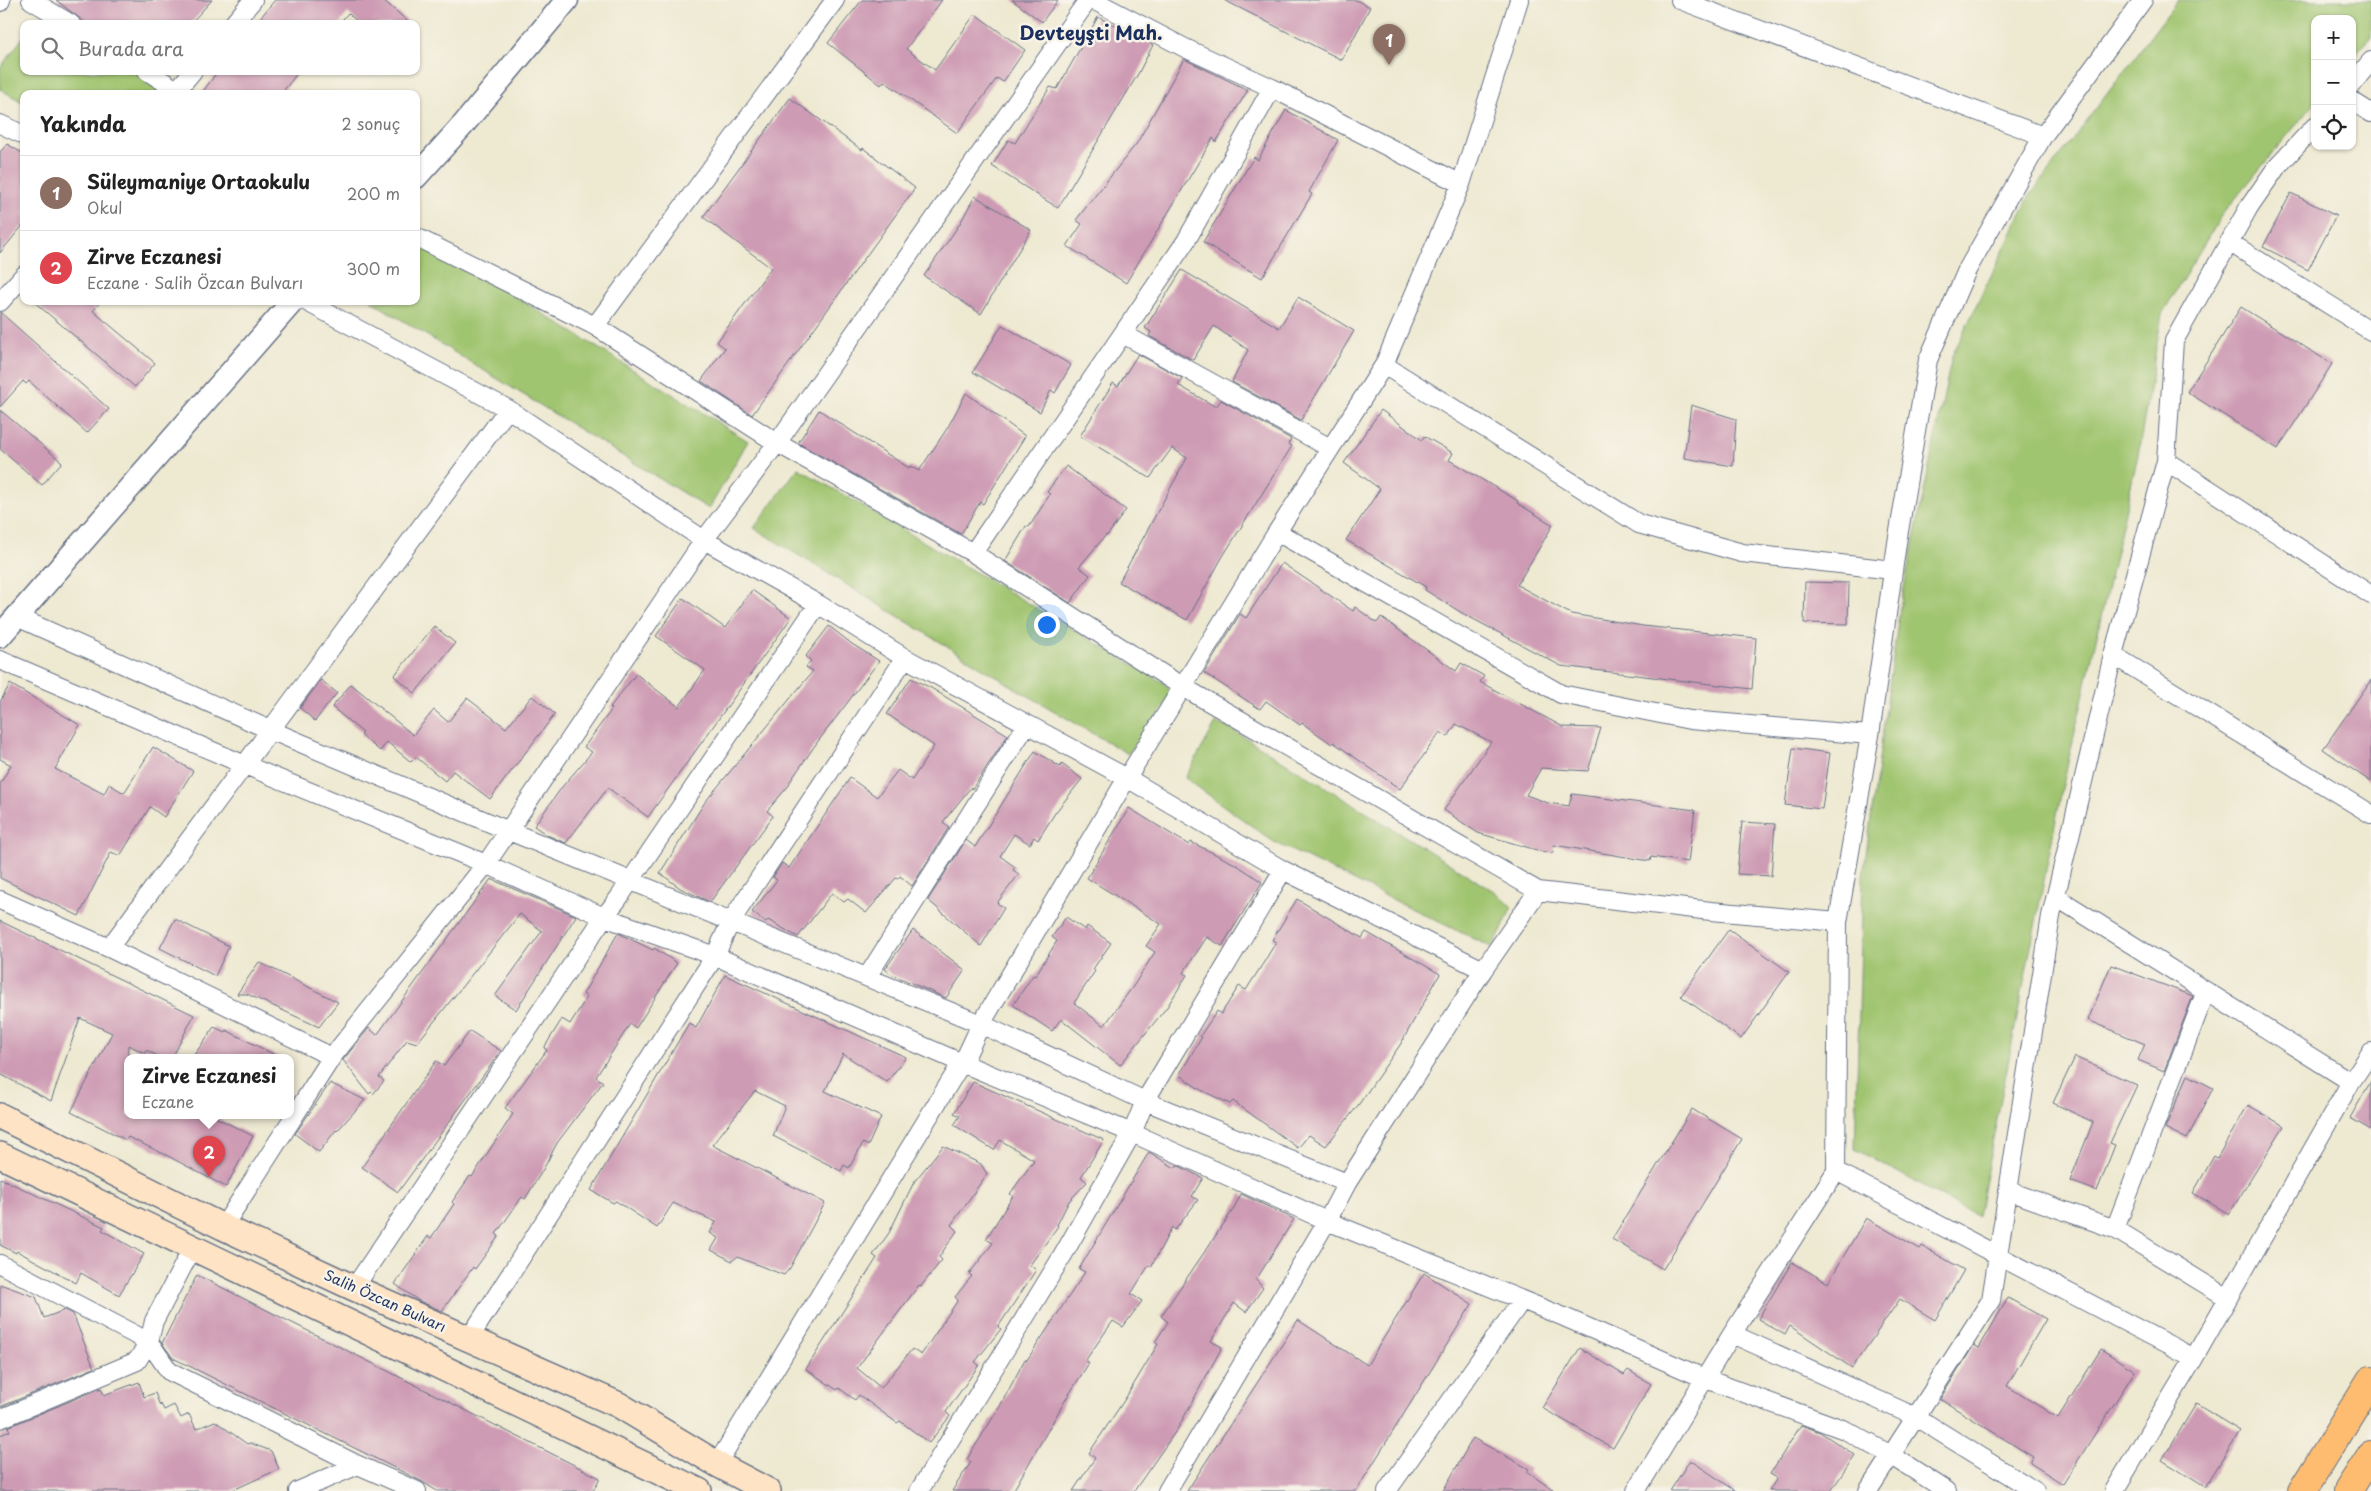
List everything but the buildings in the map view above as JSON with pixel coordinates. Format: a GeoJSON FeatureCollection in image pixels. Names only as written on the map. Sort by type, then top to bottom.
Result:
{"type":"FeatureCollection","features":[{"type":"Feature","properties":{"kind":"highway"},"geometry":{"type":"LineString","coordinates":[[2302,1491],[2371,1380]]}},
{"type":"Feature","properties":{"kind":"highway"},"geometry":{"type":"LineString","coordinates":[[2348,1491],[2371,1455]]}},
{"type":"Feature","properties":{"kind":"main road","name":"Salih Özcan Bulvarı"},"geometry":{"type":"LineString","coordinates":[[0,1116],[223,1227],[354,1288],[470,1337],[619,1404],[717,1464],[768,1491]]}},
{"type":"Feature","properties":{"kind":"main road"},"geometry":{"type":"LineString","coordinates":[[0,1154],[685,1488]]}},
{"type":"Feature","properties":{"kind":"street"},"geometry":{"type":"LineString","coordinates":[[31,0],[64,20]]}},
{"type":"Feature","properties":{"kind":"street"},"geometry":{"type":"LineString","coordinates":[[236,20],[253,0]]}},
{"type":"Feature","properties":{"kind":"street"},"geometry":{"type":"LineString","coordinates":[[420,173],[463,125],[567,0]]}},
{"type":"Feature","properties":{"kind":"street"},"geometry":{"type":"LineString","coordinates":[[595,326],[834,0]]}},
{"type":"Feature","properties":{"kind":"street"},"geometry":{"type":"LineString","coordinates":[[294,1116],[332,1057],[486,864],[704,540],[777,443],[1088,0]]}},
{"type":"Feature","properties":{"kind":"street"},"geometry":{"type":"LineString","coordinates":[[1094,0],[1185,48],[1272,88],[1461,184]]}},
{"type":"Feature","properties":{"kind":"street"},"geometry":{"type":"LineString","coordinates":[[717,1464],[962,1063],[981,1024],[1127,778],[1277,532],[1384,365],[1461,184],[1519,0]]}},
{"type":"Feature","properties":{"kind":"street"},"geometry":{"type":"LineString","coordinates":[[1680,0],[2043,136]]}},
{"type":"Feature","properties":{"kind":"street"},"geometry":{"type":"LineString","coordinates":[[1636,1491],[1732,1334],[1836,1171],[1838,922],[1870,735],[1894,570],[1928,360],[1967,270],[2043,136],[2144,0]]}},
{"type":"Feature","properties":{"kind":"street"},"geometry":{"type":"LineString","coordinates":[[2356,79],[2371,61]]}},
{"type":"Feature","properties":{"kind":"street"},"geometry":{"type":"LineString","coordinates":[[153,75],[177,90]]}},
{"type":"Feature","properties":{"kind":"street"},"geometry":{"type":"LineString","coordinates":[[181,90],[191,75]]}},
{"type":"Feature","properties":{"kind":"street"},"geometry":{"type":"LineString","coordinates":[[973,553],[1186,241],[1272,88]]}},
{"type":"Feature","properties":{"kind":"street"},"geometry":{"type":"LineString","coordinates":[[2356,104],[2371,113]]}},
{"type":"Feature","properties":{"kind":"street"},"geometry":{"type":"LineString","coordinates":[[0,124],[20,132]]}},
{"type":"Feature","properties":{"kind":"street"},"geometry":{"type":"LineString","coordinates":[[1868,1491],[1991,1300],[2056,897],[2113,656],[2166,461],[2174,341],[2248,207],[2276,168],[2311,130]]}},
{"type":"Feature","properties":{"kind":"street"},"geometry":{"type":"LineString","coordinates":[[420,239],[595,326],[777,443],[973,553],[1183,687],[1538,891],[1711,911],[1838,922]]}},
{"type":"Feature","properties":{"kind":"street"},"geometry":{"type":"LineString","coordinates":[[2229,242],[2371,331]]}},
{"type":"Feature","properties":{"kind":"street"},"geometry":{"type":"LineString","coordinates":[[0,302],[20,280]]}},
{"type":"Feature","properties":{"kind":"street"},"geometry":{"type":"LineString","coordinates":[[0,636],[290,305]]}},
{"type":"Feature","properties":{"kind":"street"},"geometry":{"type":"LineString","coordinates":[[313,305],[508,409],[704,540],[818,604],[905,658],[1127,778],[1283,870],[1483,970]]}},
{"type":"Feature","properties":{"kind":"street"},"geometry":{"type":"LineString","coordinates":[[1123,334],[1330,448]]}},
{"type":"Feature","properties":{"kind":"street"},"geometry":{"type":"LineString","coordinates":[[1384,365],[1639,524],[1742,553],[1894,570]]}},
{"type":"Feature","properties":{"kind":"street"},"geometry":{"type":"LineString","coordinates":[[109,948],[508,409]]}},
{"type":"Feature","properties":{"kind":"street"},"geometry":{"type":"LineString","coordinates":[[2166,461],[2371,595]]}},
{"type":"Feature","properties":{"kind":"street"},"geometry":{"type":"LineString","coordinates":[[1277,532],[1561,694],[1690,720],[1870,735]]}},
{"type":"Feature","properties":{"kind":"street"},"geometry":{"type":"LineString","coordinates":[[354,1288],[818,604]]}},
{"type":"Feature","properties":{"kind":"street"},"geometry":{"type":"LineString","coordinates":[[17,617],[270,730],[509,831],[981,1024],[1145,1101],[1347,1183]]}},
{"type":"Feature","properties":{"kind":"street"},"geometry":{"type":"LineString","coordinates":[[2113,656],[2371,814]]}},
{"type":"Feature","properties":{"kind":"street"},"geometry":{"type":"LineString","coordinates":[[470,1337],[715,956],[731,921],[905,658]]}},
{"type":"Feature","properties":{"kind":"street"},"geometry":{"type":"LineString","coordinates":[[0,660],[245,765],[486,864],[604,917],[715,956],[962,1063],[1132,1133],[1327,1221],[1522,1300],[1706,1379],[1845,1430],[1891,1455],[1947,1491]]}},
{"type":"Feature","properties":{"kind":"street"},"geometry":{"type":"LineString","coordinates":[[867,977],[1027,724]]}},
{"type":"Feature","properties":{"kind":"street"},"geometry":{"type":"LineString","coordinates":[[920,1491],[1063,1255],[1132,1133],[1145,1101],[1283,870]]}},
{"type":"Feature","properties":{"kind":"street"},"geometry":{"type":"LineString","coordinates":[[1168,1491],[1327,1221],[1347,1183],[1483,970],[1538,891]]}},
{"type":"Feature","properties":{"kind":"street"},"geometry":{"type":"LineString","coordinates":[[2056,897],[2351,1082]]}},
{"type":"Feature","properties":{"kind":"street"},"geometry":{"type":"LineString","coordinates":[[0,900],[109,948],[332,1057]]}},
{"type":"Feature","properties":{"kind":"street"},"geometry":{"type":"LineString","coordinates":[[2115,1230],[2206,991]]}},
{"type":"Feature","properties":{"kind":"street"},"geometry":{"type":"LineString","coordinates":[[2114,1491],[2194,1358],[2351,1082],[2371,1052]]}},
{"type":"Feature","properties":{"kind":"street"},"geometry":{"type":"LineString","coordinates":[[223,1227],[292,1119]]}},
{"type":"Feature","properties":{"kind":"street"},"geometry":{"type":"LineString","coordinates":[[1836,1171],[2194,1358]]}},
{"type":"Feature","properties":{"kind":"street"},"geometry":{"type":"LineString","coordinates":[[2009,1191],[2115,1230],[2228,1298]]}},
{"type":"Feature","properties":{"kind":"street"},"geometry":{"type":"LineString","coordinates":[[0,1419],[136,1361],[150,1342],[154,1321],[193,1247]]}},
{"type":"Feature","properties":{"kind":"street"},"geometry":{"type":"LineString","coordinates":[[0,1264],[150,1342],[169,1371],[358,1465],[417,1491]]}},
{"type":"Feature","properties":{"kind":"street"},"geometry":{"type":"LineString","coordinates":[[1387,1491],[1522,1300]]}},
{"type":"Feature","properties":{"kind":"street"},"geometry":{"type":"LineString","coordinates":[[1732,1334],[1916,1417],[2035,1491]]}},
{"type":"Feature","properties":{"kind":"street"},"geometry":{"type":"LineString","coordinates":[[298,1491],[358,1465]]}},
{"type":"Feature","properties":{"kind":"green space"},"geometry":{"type":"Polygon","coordinates":[[[2178,0],[2371,0],[2371,36],[2356,53],[2356,15],[2311,15],[2311,107],[2221,216],[2162,314],[2138,455],[2062,789],[1978,1216],[1855,1149],[1863,876],[1900,607],[1952,356],[2029,197],[2178,0]]]}},
{"type":"Feature","properties":{"kind":"green space"},"geometry":{"type":"Polygon","coordinates":[[[20,41],[20,75],[143,75],[168,90],[20,90],[20,101],[0,89],[0,68],[20,41]]]}},
{"type":"Feature","properties":{"kind":"green space"},"geometry":{"type":"Polygon","coordinates":[[[420,237],[748,441],[709,509],[378,305],[420,305],[420,237]]]}},
{"type":"Feature","properties":{"kind":"green space"},"geometry":{"type":"Polygon","coordinates":[[[798,468],[1164,683],[1171,692],[1164,707],[1128,754],[1020,691],[754,528],[798,468]]]}},
{"type":"Feature","properties":{"kind":"green space"},"geometry":{"type":"Polygon","coordinates":[[[1216,723],[1231,729],[1497,893],[1512,907],[1493,948],[1274,842],[1185,778],[1216,723]]]}},
{"type":"Feature","properties":{"kind":"place","name":"Süleymaniye Ortaokulu"},"geometry":{"type":"Point","coordinates":[1389,65]}},
{"type":"Feature","properties":{"kind":"place","name":"Zirve Eczanesi"},"geometry":{"type":"Point","coordinates":[209,1177]}},
{"type":"Feature","properties":{"kind":"district","name":"Devteyşti Mah."},"geometry":{"type":"Point","coordinates":[1091,33]}}]}
